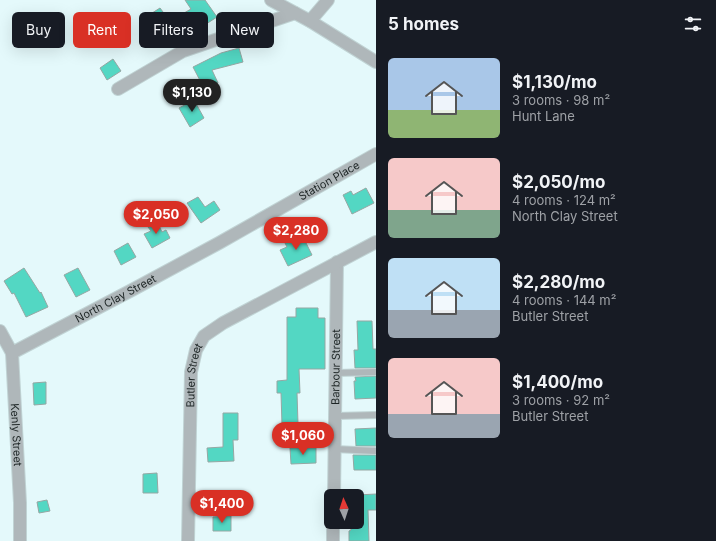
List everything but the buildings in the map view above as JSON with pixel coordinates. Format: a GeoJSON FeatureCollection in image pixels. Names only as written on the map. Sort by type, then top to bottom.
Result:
{"type":"FeatureCollection","features":[{"type":"Feature","properties":{"kind":"street"},"geometry":{"type":"LineString","coordinates":[[271,0],[310,21],[376,62]]}},
{"type":"Feature","properties":{"kind":"street"},"geometry":{"type":"LineString","coordinates":[[310,21],[328,0]]}},
{"type":"Feature","properties":{"kind":"street"},"geometry":{"type":"LineString","coordinates":[[118,89],[183,51],[294,13]]}},
{"type":"Feature","properties":{"kind":"street","name":"Station Place"},"geometry":{"type":"LineString","coordinates":[[219,243],[376,154]]}},
{"type":"Feature","properties":{"kind":"street","name":"Butler Street"},"geometry":{"type":"LineString","coordinates":[[188,541],[191,372],[196,350],[204,336],[223,323],[376,242]]}},
{"type":"Feature","properties":{"kind":"street","name":"North Clay Street"},"geometry":{"type":"LineString","coordinates":[[12,353],[219,243]]}},
{"type":"Feature","properties":{"kind":"street","name":"Barbour Street"},"geometry":{"type":"LineString","coordinates":[[334,489],[337,262]]}},
{"type":"Feature","properties":{"kind":"street","name":"Kenly Street"},"geometry":{"type":"LineString","coordinates":[[0,331],[12,353],[20,503],[20,541]]}},
{"type":"Feature","properties":{"kind":"street"},"geometry":{"type":"LineString","coordinates":[[333,529],[333,541]]}},
{"type":"Feature","properties":{"kind":"lane"},"geometry":{"type":"LineString","coordinates":[[336,374],[376,372]]}},
{"type":"Feature","properties":{"kind":"lane"},"geometry":{"type":"LineString","coordinates":[[335,416],[376,415]]}},
{"type":"Feature","properties":{"kind":"lane"},"geometry":{"type":"LineString","coordinates":[[335,449],[376,451]]}}]}
